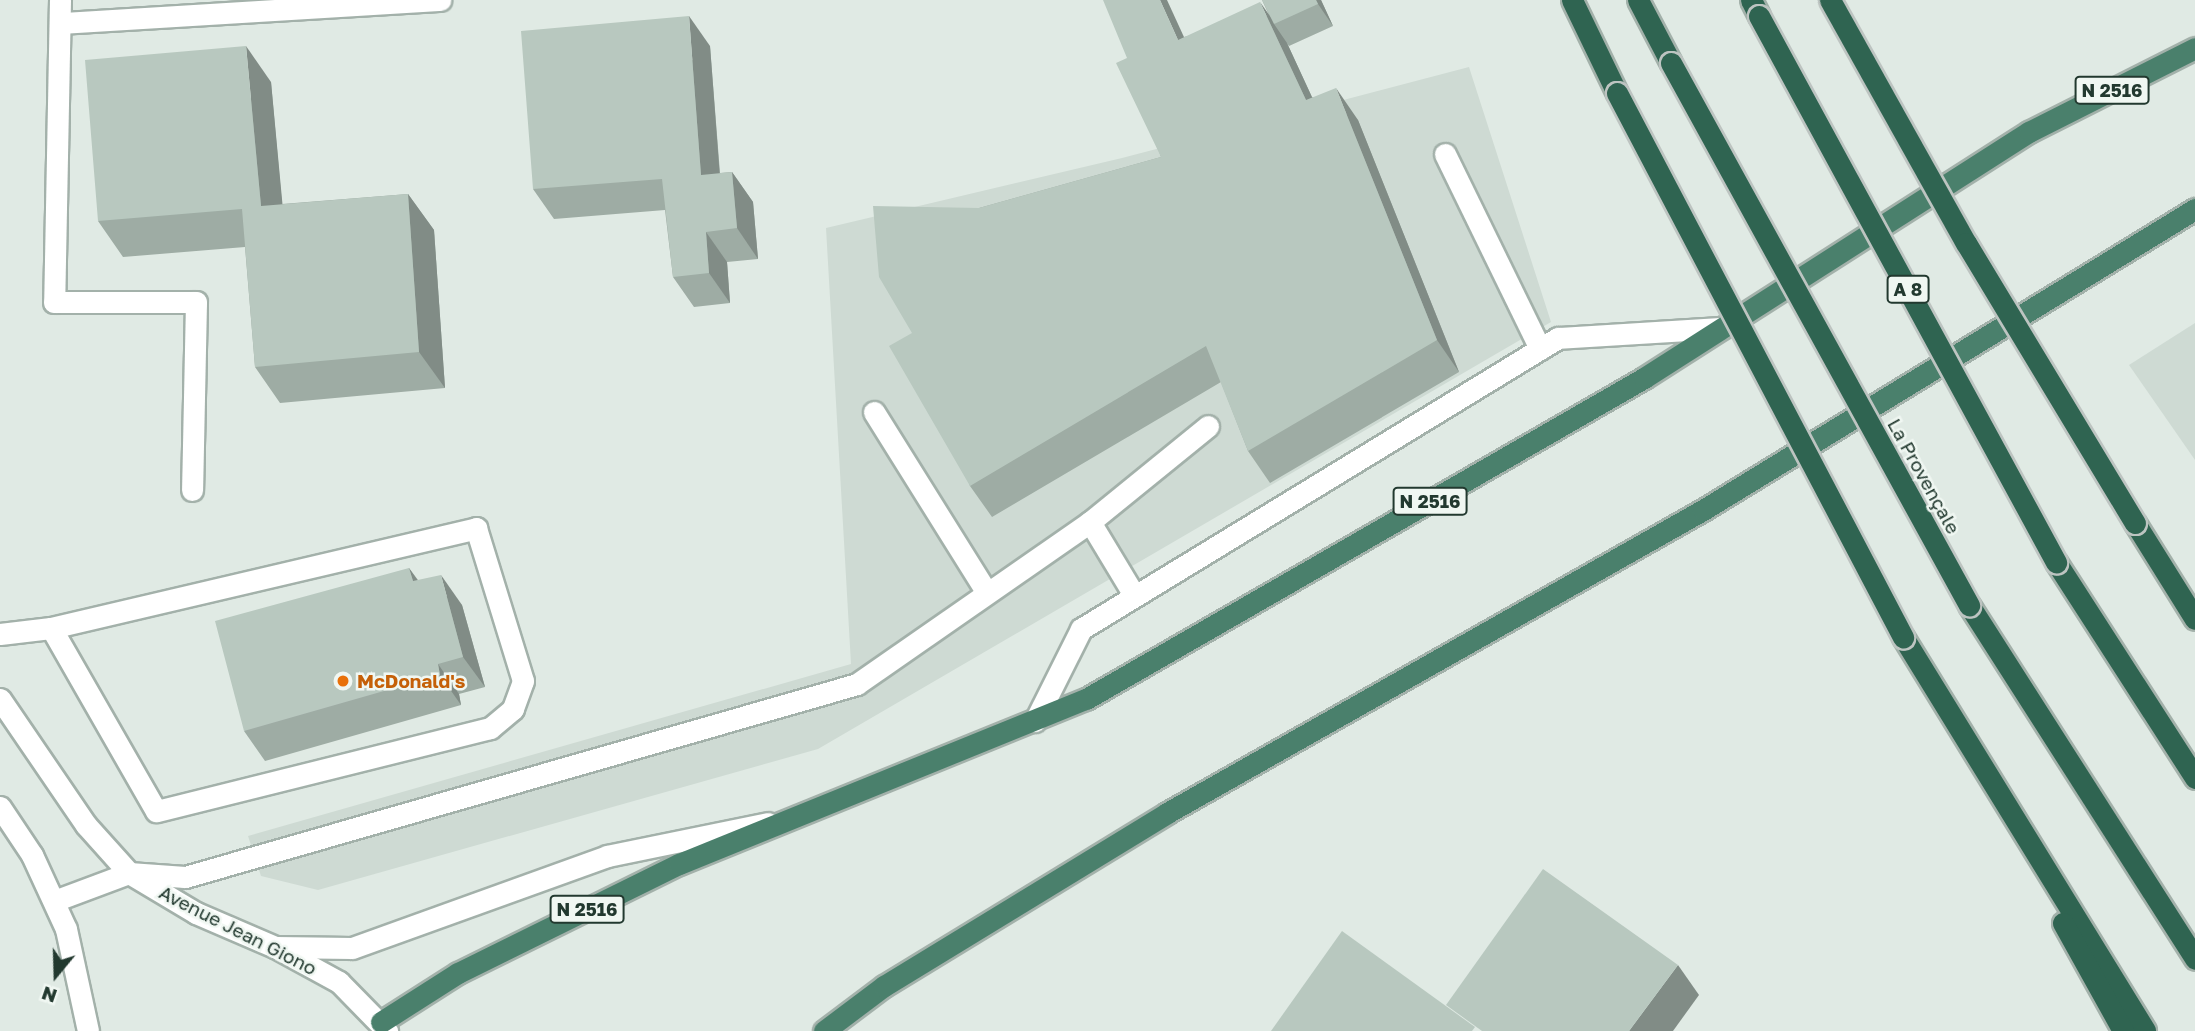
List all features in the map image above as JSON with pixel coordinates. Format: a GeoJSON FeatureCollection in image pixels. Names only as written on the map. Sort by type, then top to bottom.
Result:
{"type":"FeatureCollection","features":[{"type":"Feature","properties":{"kind":"highway"},"geometry":{"type":"LineString","coordinates":[[1572,0],[1617,93],[1903,637],[2123,1031]]}},
{"type":"Feature","properties":{"kind":"highway","name":"La Provençale"},"geometry":{"type":"LineString","coordinates":[[1638,0],[1969,605],[2195,960]]}},
{"type":"Feature","properties":{"kind":"highway"},"geometry":{"type":"LineString","coordinates":[[1830,0],[1966,243],[2195,619]]}},
{"type":"Feature","properties":{"kind":"highway","name":"A 8"},"geometry":{"type":"LineString","coordinates":[[1755,8],[2056,562],[2195,778]]}},
{"type":"Feature","properties":{"kind":"highway","name":"N 2516"},"geometry":{"type":"LineString","coordinates":[[379,1028],[458,973],[667,870],[803,817],[1086,699],[1644,378],[2029,132],[2195,48]]}},
{"type":"Feature","properties":{"kind":"highway"},"geometry":{"type":"LineString","coordinates":[[824,1031],[884,986],[1167,813],[1703,510],[2195,209]]}},
{"type":"Feature","properties":{"kind":"highway"},"geometry":{"type":"LineString","coordinates":[[2135,523],[2195,602]]}},
{"type":"Feature","properties":{"kind":"highway"},"geometry":{"type":"LineString","coordinates":[[1903,637],[2145,1031]]}},
{"type":"Feature","properties":{"kind":"main road"},"geometry":{"type":"LineString","coordinates":[[60,0],[62,23],[54,302],[196,302],[192,491]]}},
{"type":"Feature","properties":{"kind":"main road"},"geometry":{"type":"LineString","coordinates":[[62,23],[440,0]]}},
{"type":"Feature","properties":{"kind":"main road"},"geometry":{"type":"LineString","coordinates":[[1445,154],[1540,349]]}},
{"type":"Feature","properties":{"kind":"main road"},"geometry":{"type":"LineString","coordinates":[[1035,721],[1081,629],[1558,338],[1722,328]]}},
{"type":"Feature","properties":{"kind":"main road"},"geometry":{"type":"LineString","coordinates":[[874,412],[986,591]]}},
{"type":"Feature","properties":{"kind":"main road"},"geometry":{"type":"LineString","coordinates":[[54,901],[129,873],[185,877],[857,684],[986,591],[1090,522],[1208,426]]}},
{"type":"Feature","properties":{"kind":"main road"},"geometry":{"type":"LineString","coordinates":[[1090,522],[1134,595]]}},
{"type":"Feature","properties":{"kind":"main road"},"geometry":{"type":"LineString","coordinates":[[0,634],[51,628],[476,528],[523,681],[513,709],[490,728],[156,811],[51,628]]}},
{"type":"Feature","properties":{"kind":"main road","name":"Avenue Jean Giono"},"geometry":{"type":"LineString","coordinates":[[0,699],[86,825],[129,873],[197,913],[275,947],[338,982],[379,1028]]}},
{"type":"Feature","properties":{"kind":"main road"},"geometry":{"type":"LineString","coordinates":[[0,807],[32,855],[66,929],[88,1031]]}},
{"type":"Feature","properties":{"kind":"main road","name":"N 2516"},"geometry":{"type":"LineString","coordinates":[[275,947],[352,948],[610,855],[803,817]]}},
{"type":"Feature","properties":{"kind":"shaded area"},"geometry":{"type":"Polygon","coordinates":[[[1469,67],[1551,322],[818,749],[318,890],[261,876],[248,836],[851,664],[826,228],[1122,158],[1469,67]]]}},
{"type":"Feature","properties":{"kind":"shaded area"},"geometry":{"type":"Polygon","coordinates":[[[2195,323],[2195,460],[2129,365],[2195,323]]]}},
{"type":"Feature","properties":{"kind":"building"},"geometry":{"type":"Polygon","coordinates":[[[1103,0],[1160,0],[1178,40],[1260,2],[1306,100],[1336,88],[1437,340],[1248,451],[1206,346],[970,486],[889,346],[912,333],[879,277],[873,206],[979,208],[1161,157],[1116,63],[1127,58],[1103,0]]]}},
{"type":"Feature","properties":{"kind":"building"},"geometry":{"type":"Polygon","coordinates":[[[1262,0],[1316,0],[1318,4],[1274,24],[1262,0]]]}},
{"type":"Feature","properties":{"kind":"building"},"geometry":{"type":"Polygon","coordinates":[[[689,16],[701,175],[732,172],[737,228],[706,232],[709,273],[673,277],[662,179],[533,189],[521,31],[689,16]]]}},
{"type":"Feature","properties":{"kind":"building"},"geometry":{"type":"Polygon","coordinates":[[[246,46],[261,206],[408,194],[419,352],[255,367],[242,209],[98,221],[85,60],[246,46]]]}},
{"type":"Feature","properties":{"kind":"building"},"geometry":{"type":"Polygon","coordinates":[[[409,568],[413,581],[441,575],[463,657],[438,664],[440,675],[244,731],[215,621],[409,568]]]}},
{"type":"Feature","properties":{"kind":"building"},"geometry":{"type":"Polygon","coordinates":[[[1543,869],[1678,965],[1629,1031],[1482,1031],[1446,1005],[1543,869]]]}},
{"type":"Feature","properties":{"kind":"building"},"geometry":{"type":"Polygon","coordinates":[[[1342,931],[1475,1027],[1472,1031],[1271,1031],[1342,931]]]}},
{"type":"Feature","properties":{"kind":"place","name":"McDonald's"},"geometry":{"type":"Point","coordinates":[343,681]}}]}
